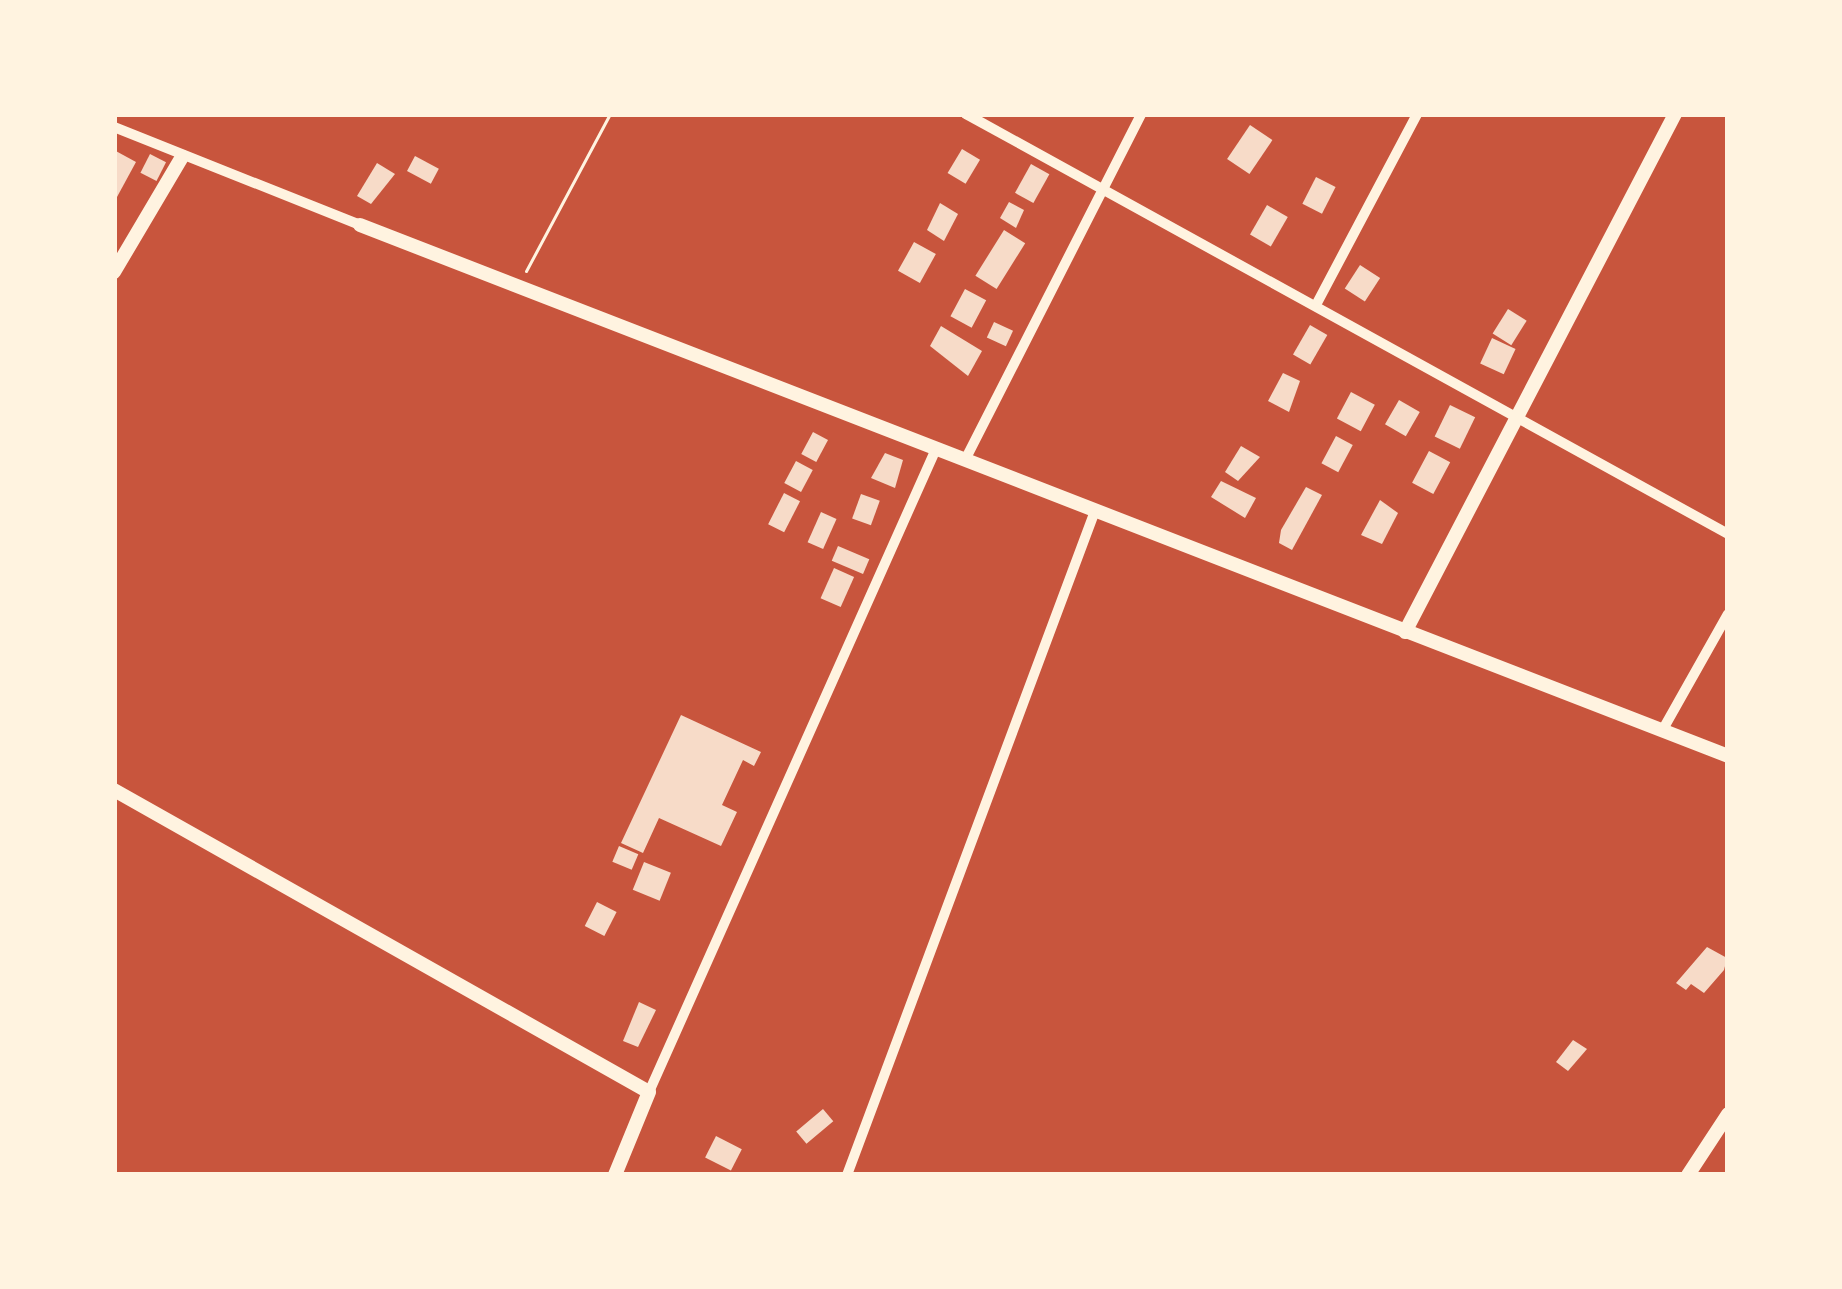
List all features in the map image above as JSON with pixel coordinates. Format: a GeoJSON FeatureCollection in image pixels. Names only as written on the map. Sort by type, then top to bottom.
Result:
{"type":"FeatureCollection","features":[{"type":"Feature","properties":{"kind":"street"},"geometry":{"type":"LineString","coordinates":[[966,114],[1104,185],[1728,534]]}},
{"type":"Feature","properties":{"kind":"street"},"geometry":{"type":"LineString","coordinates":[[965,460],[1141,114]]}},
{"type":"Feature","properties":{"kind":"street"},"geometry":{"type":"LineString","coordinates":[[1316,305],[1418,114]]}},
{"type":"Feature","properties":{"kind":"street"},"geometry":{"type":"LineString","coordinates":[[1405,632],[1675,114]]}},
{"type":"Feature","properties":{"kind":"street"},"geometry":{"type":"LineString","coordinates":[[114,127],[1728,756]]}},
{"type":"Feature","properties":{"kind":"street"},"geometry":{"type":"LineString","coordinates":[[114,272],[182,157]]}},
{"type":"Feature","properties":{"kind":"street"},"geometry":{"type":"LineString","coordinates":[[615,1175],[935,448]]}},
{"type":"Feature","properties":{"kind":"street"},"geometry":{"type":"LineString","coordinates":[[847,1175],[1095,511]]}},
{"type":"Feature","properties":{"kind":"street"},"geometry":{"type":"LineString","coordinates":[[1662,731],[1728,614]]}},
{"type":"Feature","properties":{"kind":"street"},"geometry":{"type":"LineString","coordinates":[[114,790],[649,1092]]}},
{"type":"Feature","properties":{"kind":"street"},"geometry":{"type":"LineString","coordinates":[[1688,1175],[1728,1114]]}},
{"type":"Feature","properties":{"kind":"path"},"geometry":{"type":"LineString","coordinates":[[518,286],[610,114]]}},
{"type":"Feature","properties":{"kind":"building"},"geometry":{"type":"Polygon","coordinates":[[[1250,125],[1272,140],[1249,174],[1227,159],[1250,125]]]}},
{"type":"Feature","properties":{"kind":"building"},"geometry":{"type":"Polygon","coordinates":[[[962,149],[980,160],[966,184],[948,173],[962,149]]]}},
{"type":"Feature","properties":{"kind":"building"},"geometry":{"type":"Polygon","coordinates":[[[114,150],[136,162],[117,197],[114,195],[114,150]]]}},
{"type":"Feature","properties":{"kind":"building"},"geometry":{"type":"Polygon","coordinates":[[[150,154],[166,162],[157,181],[140,173],[150,154]]]}},
{"type":"Feature","properties":{"kind":"building"},"geometry":{"type":"Polygon","coordinates":[[[415,156],[439,169],[431,184],[407,171],[415,156]]]}},
{"type":"Feature","properties":{"kind":"building"},"geometry":{"type":"Polygon","coordinates":[[[377,163],[395,174],[371,204],[357,196],[377,163]]]}},
{"type":"Feature","properties":{"kind":"building"},"geometry":{"type":"Polygon","coordinates":[[[1031,164],[1049,174],[1033,203],[1015,193],[1031,164]]]}},
{"type":"Feature","properties":{"kind":"building"},"geometry":{"type":"Polygon","coordinates":[[[1316,177],[1336,187],[1322,214],[1302,204],[1316,177]]]}},
{"type":"Feature","properties":{"kind":"building"},"geometry":{"type":"Polygon","coordinates":[[[1009,202],[1024,210],[1016,228],[1000,218],[1009,202]]]}},
{"type":"Feature","properties":{"kind":"building"},"geometry":{"type":"Polygon","coordinates":[[[940,203],[958,214],[944,241],[927,230],[940,203]]]}},
{"type":"Feature","properties":{"kind":"building"},"geometry":{"type":"Polygon","coordinates":[[[1267,205],[1288,217],[1271,246],[1250,234],[1267,205]]]}},
{"type":"Feature","properties":{"kind":"building"},"geometry":{"type":"Polygon","coordinates":[[[1004,230],[1025,243],[997,289],[975,276],[1004,230]]]}},
{"type":"Feature","properties":{"kind":"building"},"geometry":{"type":"Polygon","coordinates":[[[914,242],[936,254],[920,283],[898,271],[914,242]]]}},
{"type":"Feature","properties":{"kind":"building"},"geometry":{"type":"Polygon","coordinates":[[[1360,265],[1380,278],[1365,302],[1345,288],[1360,265]]]}},
{"type":"Feature","properties":{"kind":"building"},"geometry":{"type":"Polygon","coordinates":[[[965,289],[986,300],[972,328],[950,316],[965,289]]]}},
{"type":"Feature","properties":{"kind":"building"},"geometry":{"type":"Polygon","coordinates":[[[1508,309],[1527,321],[1511,345],[1493,334],[1508,309]]]}},
{"type":"Feature","properties":{"kind":"building"},"geometry":{"type":"Polygon","coordinates":[[[994,322],[1013,331],[1006,346],[987,337],[994,322]]]}},
{"type":"Feature","properties":{"kind":"building"},"geometry":{"type":"Polygon","coordinates":[[[1310,325],[1327,335],[1310,364],[1293,354],[1310,325]]]}},
{"type":"Feature","properties":{"kind":"building"},"geometry":{"type":"Polygon","coordinates":[[[941,326],[982,351],[968,376],[930,346],[941,326]]]}},
{"type":"Feature","properties":{"kind":"building"},"geometry":{"type":"Polygon","coordinates":[[[1492,338],[1516,349],[1504,374],[1480,363],[1492,338]]]}},
{"type":"Feature","properties":{"kind":"building"},"geometry":{"type":"Polygon","coordinates":[[[1283,373],[1300,381],[1289,412],[1268,401],[1283,373]]]}},
{"type":"Feature","properties":{"kind":"building"},"geometry":{"type":"Polygon","coordinates":[[[1351,392],[1375,405],[1361,431],[1337,418],[1351,392]]]}},
{"type":"Feature","properties":{"kind":"building"},"geometry":{"type":"Polygon","coordinates":[[[1399,400],[1420,412],[1406,436],[1385,424],[1399,400]]]}},
{"type":"Feature","properties":{"kind":"building"},"geometry":{"type":"Polygon","coordinates":[[[1450,405],[1475,417],[1460,449],[1435,436],[1450,405]]]}},
{"type":"Feature","properties":{"kind":"building"},"geometry":{"type":"Polygon","coordinates":[[[813,432],[828,440],[816,462],[801,454],[813,432]]]}},
{"type":"Feature","properties":{"kind":"building"},"geometry":{"type":"Polygon","coordinates":[[[1336,436],[1353,445],[1338,472],[1321,463],[1336,436]]]}},
{"type":"Feature","properties":{"kind":"building"},"geometry":{"type":"Polygon","coordinates":[[[1241,446],[1260,457],[1238,481],[1225,472],[1241,446]]]}},
{"type":"Feature","properties":{"kind":"building"},"geometry":{"type":"Polygon","coordinates":[[[1429,451],[1450,462],[1433,494],[1412,483],[1429,451]]]}},
{"type":"Feature","properties":{"kind":"building"},"geometry":{"type":"Polygon","coordinates":[[[885,453],[903,460],[895,488],[871,478],[885,453]]]}},
{"type":"Feature","properties":{"kind":"building"},"geometry":{"type":"Polygon","coordinates":[[[796,461],[813,470],[801,492],[784,483],[796,461]]]}},
{"type":"Feature","properties":{"kind":"building"},"geometry":{"type":"Polygon","coordinates":[[[1221,481],[1256,498],[1245,518],[1211,497],[1221,481]]]}},
{"type":"Feature","properties":{"kind":"building"},"geometry":{"type":"Polygon","coordinates":[[[1306,487],[1322,495],[1292,550],[1279,543],[1281,530],[1306,487]]]}},
{"type":"Feature","properties":{"kind":"building"},"geometry":{"type":"Polygon","coordinates":[[[784,493],[800,501],[784,532],[768,524],[784,493]]]}},
{"type":"Feature","properties":{"kind":"building"},"geometry":{"type":"Polygon","coordinates":[[[861,494],[880,501],[871,525],[852,518],[861,494]]]}},
{"type":"Feature","properties":{"kind":"building"},"geometry":{"type":"Polygon","coordinates":[[[1380,500],[1398,513],[1382,544],[1361,535],[1380,500]]]}},
{"type":"Feature","properties":{"kind":"building"},"geometry":{"type":"Polygon","coordinates":[[[821,512],[837,519],[823,549],[808,542],[821,512]]]}},
{"type":"Feature","properties":{"kind":"building"},"geometry":{"type":"Polygon","coordinates":[[[838,546],[869,559],[863,574],[832,561],[838,546]]]}},
{"type":"Feature","properties":{"kind":"building"},"geometry":{"type":"Polygon","coordinates":[[[834,568],[854,577],[841,607],[821,598],[834,568]]]}},
{"type":"Feature","properties":{"kind":"building"},"geometry":{"type":"Polygon","coordinates":[[[681,715],[761,752],[754,766],[743,760],[722,805],[737,812],[721,846],[659,818],[643,853],[621,843],[681,715]]]}},
{"type":"Feature","properties":{"kind":"building"},"geometry":{"type":"Polygon","coordinates":[[[619,846],[638,854],[632,870],[612,862],[619,846]]]}},
{"type":"Feature","properties":{"kind":"building"},"geometry":{"type":"Polygon","coordinates":[[[644,862],[671,873],[660,901],[633,890],[644,862]]]}},
{"type":"Feature","properties":{"kind":"building"},"geometry":{"type":"Polygon","coordinates":[[[597,902],[617,912],[604,936],[585,926],[597,902]]]}},
{"type":"Feature","properties":{"kind":"building"},"geometry":{"type":"Polygon","coordinates":[[[1707,947],[1727,958],[1724,970],[1704,993],[1691,984],[1686,990],[1676,983],[1707,947]]]}},
{"type":"Feature","properties":{"kind":"building"},"geometry":{"type":"Polygon","coordinates":[[[639,1002],[656,1010],[638,1047],[623,1041],[639,1002]]]}},
{"type":"Feature","properties":{"kind":"building"},"geometry":{"type":"Polygon","coordinates":[[[1573,1040],[1587,1049],[1568,1071],[1556,1062],[1573,1040]]]}},
{"type":"Feature","properties":{"kind":"building"},"geometry":{"type":"Polygon","coordinates":[[[823,1109],[833,1121],[806,1144],[796,1131],[823,1109]]]}},
{"type":"Feature","properties":{"kind":"building"},"geometry":{"type":"Polygon","coordinates":[[[716,1136],[742,1149],[731,1171],[705,1157],[716,1136]]]}}]}
